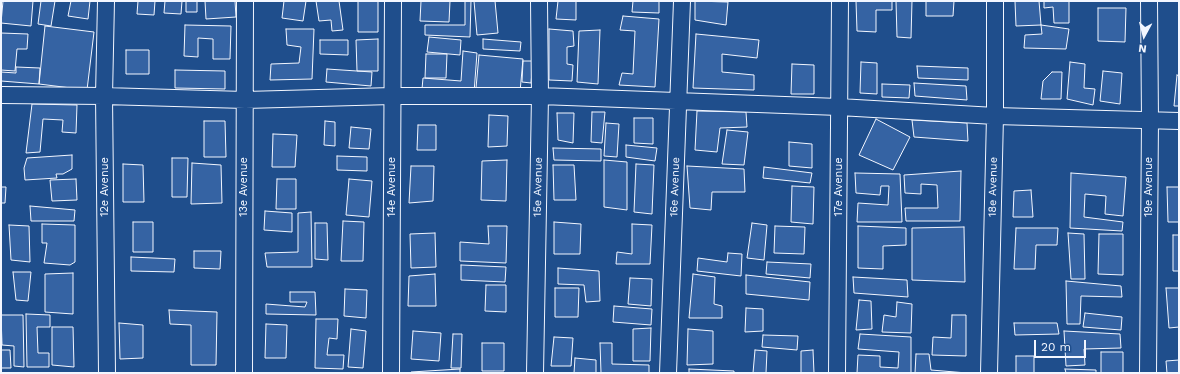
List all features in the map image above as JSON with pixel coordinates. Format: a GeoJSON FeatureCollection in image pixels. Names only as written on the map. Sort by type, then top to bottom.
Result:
{"type":"FeatureCollection","features":[{"type":"Feature","properties":{"kind":"street","name":"12e Avenue"},"geometry":{"type":"LineString","coordinates":[[106,1],[104,96],[106,373]]}},
{"type":"Feature","properties":{"kind":"street","name":"13e Avenue"},"geometry":{"type":"LineString","coordinates":[[244,373],[245,1]]}},
{"type":"Feature","properties":{"kind":"street","name":"14e Avenue"},"geometry":{"type":"LineString","coordinates":[[391,373],[393,1]]}},
{"type":"Feature","properties":{"kind":"street","name":"15e Avenue"},"geometry":{"type":"LineString","coordinates":[[535,373],[540,96],[540,1]]}},
{"type":"Feature","properties":{"kind":"street","name":"16e Avenue"},"geometry":{"type":"LineString","coordinates":[[668,373],[682,1]]}},
{"type":"Feature","properties":{"kind":"street","name":"17e Avenue"},"geometry":{"type":"LineString","coordinates":[[837,373],[840,1]]}},
{"type":"Feature","properties":{"kind":"street","name":"18e Avenue"},"geometry":{"type":"LineString","coordinates":[[990,373],[995,116],[995,1]]}},
{"type":"Feature","properties":{"kind":"street","name":"19e Avenue"},"geometry":{"type":"LineString","coordinates":[[1148,373],[1150,120],[1149,1]]}},
{"type":"Feature","properties":{"kind":"street"},"geometry":{"type":"LineString","coordinates":[[1,95],[245,100],[392,96],[540,96],[839,107],[995,116],[1179,121]]}},
{"type":"Feature","properties":{"kind":"building"},"geometry":{"type":"Polygon","coordinates":[[[3,1],[33,1],[31,26],[1,23],[3,1]]]}},
{"type":"Feature","properties":{"kind":"building"},"geometry":{"type":"Polygon","coordinates":[[[41,1],[55,1],[51,26],[38,24],[41,1]]]}},
{"type":"Feature","properties":{"kind":"building"},"geometry":{"type":"Polygon","coordinates":[[[71,1],[90,1],[88,19],[68,16],[71,1]]]}},
{"type":"Feature","properties":{"kind":"building"},"geometry":{"type":"Polygon","coordinates":[[[138,1],[155,1],[154,15],[137,14],[138,1]]]}},
{"type":"Feature","properties":{"kind":"building"},"geometry":{"type":"Polygon","coordinates":[[[165,1],[182,1],[181,14],[164,13],[165,1]]]}},
{"type":"Feature","properties":{"kind":"building"},"geometry":{"type":"Polygon","coordinates":[[[186,1],[197,1],[197,12],[186,12],[186,1]]]}},
{"type":"Feature","properties":{"kind":"building"},"geometry":{"type":"Polygon","coordinates":[[[205,1],[235,1],[236,17],[206,19],[205,1]]]}},
{"type":"Feature","properties":{"kind":"building"},"geometry":{"type":"Polygon","coordinates":[[[284,1],[306,1],[303,21],[282,18],[284,1]]]}},
{"type":"Feature","properties":{"kind":"building"},"geometry":{"type":"Polygon","coordinates":[[[316,1],[339,1],[343,30],[332,31],[331,20],[319,21],[316,1]]]}},
{"type":"Feature","properties":{"kind":"building"},"geometry":{"type":"Polygon","coordinates":[[[358,1],[378,1],[378,32],[358,32],[358,1]]]}},
{"type":"Feature","properties":{"kind":"building"},"geometry":{"type":"Polygon","coordinates":[[[421,1],[450,1],[449,22],[420,21],[421,1]]]}},
{"type":"Feature","properties":{"kind":"building"},"geometry":{"type":"Polygon","coordinates":[[[465,1],[471,1],[470,37],[425,35],[425,25],[465,25],[465,1]]]}},
{"type":"Feature","properties":{"kind":"building"},"geometry":{"type":"Polygon","coordinates":[[[474,1],[495,1],[498,33],[477,35],[474,1]]]}},
{"type":"Feature","properties":{"kind":"building"},"geometry":{"type":"Polygon","coordinates":[[[558,1],[576,1],[576,20],[556,19],[558,1]]]}},
{"type":"Feature","properties":{"kind":"building"},"geometry":{"type":"Polygon","coordinates":[[[633,1],[659,1],[659,13],[632,12],[633,1]]]}},
{"type":"Feature","properties":{"kind":"building"},"geometry":{"type":"Polygon","coordinates":[[[695,1],[728,2],[726,25],[695,20],[695,1]]]}},
{"type":"Feature","properties":{"kind":"building"},"geometry":{"type":"Polygon","coordinates":[[[856,1],[892,1],[892,10],[876,10],[876,32],[857,31],[856,1]]]}},
{"type":"Feature","properties":{"kind":"building"},"geometry":{"type":"Polygon","coordinates":[[[896,1],[912,1],[911,38],[897,37],[896,1]]]}},
{"type":"Feature","properties":{"kind":"building"},"geometry":{"type":"Polygon","coordinates":[[[926,1],[954,1],[953,16],[926,16],[926,1]]]}},
{"type":"Feature","properties":{"kind":"building"},"geometry":{"type":"Polygon","coordinates":[[[1015,1],[1039,1],[1041,25],[1016,26],[1015,1]]]}},
{"type":"Feature","properties":{"kind":"building"},"geometry":{"type":"Polygon","coordinates":[[[1044,1],[1069,1],[1069,23],[1054,23],[1053,7],[1044,8],[1044,1]]]}},
{"type":"Feature","properties":{"kind":"building"},"geometry":{"type":"Polygon","coordinates":[[[1098,8],[1126,8],[1125,42],[1098,41],[1098,8]]]}},
{"type":"Feature","properties":{"kind":"building"},"geometry":{"type":"Polygon","coordinates":[[[623,16],[659,19],[655,87],[619,85],[622,73],[633,74],[635,31],[620,30],[623,16]]]}},
{"type":"Feature","properties":{"kind":"building"},"geometry":{"type":"Polygon","coordinates":[[[185,25],[231,26],[230,59],[213,59],[213,39],[198,38],[198,57],[184,56],[185,25]]]}},
{"type":"Feature","properties":{"kind":"building"},"geometry":{"type":"Polygon","coordinates":[[[1041,25],[1069,29],[1066,49],[1024,48],[1025,35],[1042,34],[1041,25]]]}},
{"type":"Feature","properties":{"kind":"building"},"geometry":{"type":"Polygon","coordinates":[[[45,26],[94,32],[87,90],[39,84],[45,26]]]}},
{"type":"Feature","properties":{"kind":"building"},"geometry":{"type":"Polygon","coordinates":[[[286,29],[314,29],[312,79],[270,80],[271,64],[299,63],[301,47],[287,45],[286,29]]]}},
{"type":"Feature","properties":{"kind":"building"},"geometry":{"type":"Polygon","coordinates":[[[549,29],[573,31],[574,46],[567,47],[567,64],[573,65],[572,81],[549,80],[549,29]]]}},
{"type":"Feature","properties":{"kind":"building"},"geometry":{"type":"Polygon","coordinates":[[[600,30],[598,84],[577,82],[579,31],[600,30]]]}},
{"type":"Feature","properties":{"kind":"building"},"geometry":{"type":"Polygon","coordinates":[[[1,33],[28,34],[27,49],[17,49],[15,71],[1,70],[1,33]]]}},
{"type":"Feature","properties":{"kind":"building"},"geometry":{"type":"Polygon","coordinates":[[[696,34],[759,40],[757,58],[722,54],[722,72],[754,75],[754,90],[693,88],[696,34]]]}},
{"type":"Feature","properties":{"kind":"building"},"geometry":{"type":"Polygon","coordinates":[[[429,37],[461,40],[460,55],[427,52],[429,37]]]}},
{"type":"Feature","properties":{"kind":"building"},"geometry":{"type":"Polygon","coordinates":[[[378,39],[378,71],[357,71],[356,40],[378,39]]]}},
{"type":"Feature","properties":{"kind":"building"},"geometry":{"type":"Polygon","coordinates":[[[483,39],[521,42],[520,51],[483,49],[483,39]]]}},
{"type":"Feature","properties":{"kind":"building"},"geometry":{"type":"Polygon","coordinates":[[[320,40],[348,40],[348,55],[320,54],[320,40]]]}},
{"type":"Feature","properties":{"kind":"building"},"geometry":{"type":"Polygon","coordinates":[[[126,50],[149,50],[149,74],[126,74],[126,50]]]}},
{"type":"Feature","properties":{"kind":"building"},"geometry":{"type":"Polygon","coordinates":[[[463,51],[477,53],[474,93],[422,89],[423,78],[461,81],[463,51]]]}},
{"type":"Feature","properties":{"kind":"building"},"geometry":{"type":"Polygon","coordinates":[[[426,54],[447,54],[446,78],[425,78],[426,54]]]}},
{"type":"Feature","properties":{"kind":"building"},"geometry":{"type":"Polygon","coordinates":[[[479,55],[523,59],[520,92],[476,88],[479,55]]]}},
{"type":"Feature","properties":{"kind":"building"},"geometry":{"type":"Polygon","coordinates":[[[523,61],[533,61],[531,83],[522,82],[523,61]]]}},
{"type":"Feature","properties":{"kind":"building"},"geometry":{"type":"Polygon","coordinates":[[[861,62],[877,63],[877,94],[860,93],[861,62]]]}},
{"type":"Feature","properties":{"kind":"building"},"geometry":{"type":"Polygon","coordinates":[[[1070,62],[1085,64],[1084,88],[1095,89],[1093,105],[1067,99],[1070,62]]]}},
{"type":"Feature","properties":{"kind":"building"},"geometry":{"type":"Polygon","coordinates":[[[792,64],[814,65],[814,94],[791,94],[792,64]]]}},
{"type":"Feature","properties":{"kind":"building"},"geometry":{"type":"Polygon","coordinates":[[[917,66],[968,68],[968,80],[918,78],[917,66]]]}},
{"type":"Feature","properties":{"kind":"building"},"geometry":{"type":"Polygon","coordinates":[[[16,67],[40,68],[39,84],[1,81],[1,72],[16,73],[16,67]]]}},
{"type":"Feature","properties":{"kind":"building"},"geometry":{"type":"Polygon","coordinates":[[[327,69],[372,72],[371,86],[326,82],[327,69]]]}},
{"type":"Feature","properties":{"kind":"building"},"geometry":{"type":"Polygon","coordinates":[[[175,70],[225,71],[225,89],[175,88],[175,70]]]}},
{"type":"Feature","properties":{"kind":"building"},"geometry":{"type":"Polygon","coordinates":[[[1103,71],[1122,73],[1120,104],[1100,101],[1103,71]]]}},
{"type":"Feature","properties":{"kind":"building"},"geometry":{"type":"Polygon","coordinates":[[[1052,72],[1062,72],[1061,99],[1041,99],[1043,81],[1052,72]]]}},
{"type":"Feature","properties":{"kind":"building"},"geometry":{"type":"Polygon","coordinates":[[[1177,75],[1179,76],[1179,106],[1174,106],[1177,75]]]}},
{"type":"Feature","properties":{"kind":"building"},"geometry":{"type":"Polygon","coordinates":[[[914,83],[966,86],[967,100],[915,96],[914,83]]]}},
{"type":"Feature","properties":{"kind":"building"},"geometry":{"type":"Polygon","coordinates":[[[882,84],[910,85],[909,98],[882,97],[882,84]]]}},
{"type":"Feature","properties":{"kind":"building"},"geometry":{"type":"Polygon","coordinates":[[[32,104],[77,105],[76,133],[62,132],[63,120],[43,119],[40,152],[26,153],[32,104]]]}},
{"type":"Feature","properties":{"kind":"building"},"geometry":{"type":"Polygon","coordinates":[[[697,111],[746,112],[747,127],[720,128],[717,152],[695,150],[697,111]]]}},
{"type":"Feature","properties":{"kind":"building"},"geometry":{"type":"Polygon","coordinates":[[[592,112],[605,112],[602,143],[591,142],[592,112]]]}},
{"type":"Feature","properties":{"kind":"building"},"geometry":{"type":"Polygon","coordinates":[[[557,113],[574,113],[573,143],[558,140],[557,113]]]}},
{"type":"Feature","properties":{"kind":"building"},"geometry":{"type":"Polygon","coordinates":[[[489,115],[508,116],[507,146],[488,147],[489,115]]]}},
{"type":"Feature","properties":{"kind":"building"},"geometry":{"type":"Polygon","coordinates":[[[634,118],[653,118],[653,144],[634,143],[634,118]]]}},
{"type":"Feature","properties":{"kind":"building"},"geometry":{"type":"Polygon","coordinates":[[[876,119],[910,137],[893,170],[859,155],[876,119]]]}},
{"type":"Feature","properties":{"kind":"building"},"geometry":{"type":"Polygon","coordinates":[[[912,120],[967,123],[968,141],[914,137],[912,120]]]}},
{"type":"Feature","properties":{"kind":"building"},"geometry":{"type":"Polygon","coordinates":[[[204,121],[225,121],[226,157],[204,157],[204,121]]]}},
{"type":"Feature","properties":{"kind":"building"},"geometry":{"type":"Polygon","coordinates":[[[325,121],[335,122],[335,146],[324,145],[325,121]]]}},
{"type":"Feature","properties":{"kind":"building"},"geometry":{"type":"Polygon","coordinates":[[[606,123],[619,124],[617,157],[604,156],[606,123]]]}},
{"type":"Feature","properties":{"kind":"building"},"geometry":{"type":"Polygon","coordinates":[[[418,125],[436,125],[436,150],[417,150],[418,125]]]}},
{"type":"Feature","properties":{"kind":"building"},"geometry":{"type":"Polygon","coordinates":[[[351,127],[371,129],[369,149],[349,148],[351,127]]]}},
{"type":"Feature","properties":{"kind":"building"},"geometry":{"type":"Polygon","coordinates":[[[727,130],[748,132],[744,165],[722,164],[727,130]]]}},
{"type":"Feature","properties":{"kind":"building"},"geometry":{"type":"Polygon","coordinates":[[[273,134],[297,135],[295,167],[272,167],[273,134]]]}},
{"type":"Feature","properties":{"kind":"building"},"geometry":{"type":"Polygon","coordinates":[[[789,142],[812,144],[812,168],[789,166],[789,142]]]}},
{"type":"Feature","properties":{"kind":"building"},"geometry":{"type":"Polygon","coordinates":[[[626,145],[657,148],[655,161],[626,157],[626,145]]]}},
{"type":"Feature","properties":{"kind":"building"},"geometry":{"type":"Polygon","coordinates":[[[553,148],[601,149],[601,161],[554,160],[553,148]]]}},
{"type":"Feature","properties":{"kind":"building"},"geometry":{"type":"Polygon","coordinates":[[[72,155],[72,169],[63,174],[56,174],[57,178],[25,180],[24,168],[27,158],[72,155]]]}},
{"type":"Feature","properties":{"kind":"building"},"geometry":{"type":"Polygon","coordinates":[[[337,156],[367,157],[367,171],[337,170],[337,156]]]}},
{"type":"Feature","properties":{"kind":"building"},"geometry":{"type":"Polygon","coordinates":[[[172,158],[188,158],[187,197],[172,197],[172,158]]]}},
{"type":"Feature","properties":{"kind":"building"},"geometry":{"type":"Polygon","coordinates":[[[507,160],[506,201],[481,200],[482,161],[507,160]]]}},
{"type":"Feature","properties":{"kind":"building"},"geometry":{"type":"Polygon","coordinates":[[[604,160],[627,162],[627,210],[604,207],[604,160]]]}},
{"type":"Feature","properties":{"kind":"building"},"geometry":{"type":"Polygon","coordinates":[[[192,163],[221,165],[222,203],[191,204],[192,163]]]}},
{"type":"Feature","properties":{"kind":"building"},"geometry":{"type":"Polygon","coordinates":[[[123,164],[143,165],[144,202],[123,202],[123,164]]]}},
{"type":"Feature","properties":{"kind":"building"},"geometry":{"type":"Polygon","coordinates":[[[636,164],[654,165],[652,214],[634,212],[636,164]]]}},
{"type":"Feature","properties":{"kind":"building"},"geometry":{"type":"Polygon","coordinates":[[[553,165],[574,165],[576,200],[554,200],[553,165]]]}},
{"type":"Feature","properties":{"kind":"building"},"geometry":{"type":"Polygon","coordinates":[[[411,166],[434,166],[433,201],[409,203],[411,166]]]}},
{"type":"Feature","properties":{"kind":"building"},"geometry":{"type":"Polygon","coordinates":[[[687,166],[744,169],[745,192],[712,192],[711,210],[690,208],[687,166]]]}},
{"type":"Feature","properties":{"kind":"building"},"geometry":{"type":"Polygon","coordinates":[[[764,167],[812,173],[810,183],[763,178],[764,167]]]}},
{"type":"Feature","properties":{"kind":"building"},"geometry":{"type":"Polygon","coordinates":[[[961,171],[960,221],[906,221],[905,208],[938,208],[937,185],[921,184],[921,194],[905,193],[904,175],[961,171]]]}},
{"type":"Feature","properties":{"kind":"building"},"geometry":{"type":"Polygon","coordinates":[[[855,173],[900,174],[902,222],[857,222],[858,203],[888,205],[889,186],[881,186],[880,195],[856,193],[855,173]]]}},
{"type":"Feature","properties":{"kind":"building"},"geometry":{"type":"Polygon","coordinates":[[[1071,173],[1126,177],[1123,216],[1105,214],[1106,196],[1085,194],[1084,217],[1123,222],[1122,231],[1070,228],[1071,173]]]}},
{"type":"Feature","properties":{"kind":"building"},"geometry":{"type":"Polygon","coordinates":[[[76,179],[77,200],[52,201],[50,180],[76,179]]]}},
{"type":"Feature","properties":{"kind":"building"},"geometry":{"type":"Polygon","coordinates":[[[277,179],[296,179],[296,209],[276,209],[277,179]]]}},
{"type":"Feature","properties":{"kind":"building"},"geometry":{"type":"Polygon","coordinates":[[[349,179],[372,181],[369,217],[346,215],[349,179]]]}},
{"type":"Feature","properties":{"kind":"building"},"geometry":{"type":"Polygon","coordinates":[[[792,186],[814,187],[813,224],[791,222],[792,186]]]}},
{"type":"Feature","properties":{"kind":"building"},"geometry":{"type":"Polygon","coordinates":[[[1,187],[6,187],[5,203],[1,203],[1,187]]]}},
{"type":"Feature","properties":{"kind":"building"},"geometry":{"type":"Polygon","coordinates":[[[1167,187],[1179,187],[1179,222],[1168,222],[1167,187]]]}},
{"type":"Feature","properties":{"kind":"building"},"geometry":{"type":"Polygon","coordinates":[[[1031,190],[1033,217],[1013,217],[1014,191],[1031,190]]]}},
{"type":"Feature","properties":{"kind":"building"},"geometry":{"type":"Polygon","coordinates":[[[30,206],[75,210],[74,221],[31,221],[30,206]]]}},
{"type":"Feature","properties":{"kind":"building"},"geometry":{"type":"Polygon","coordinates":[[[265,211],[292,213],[292,232],[264,230],[265,211]]]}},
{"type":"Feature","properties":{"kind":"building"},"geometry":{"type":"Polygon","coordinates":[[[311,212],[312,267],[267,267],[265,253],[298,252],[298,213],[311,212]]]}},
{"type":"Feature","properties":{"kind":"building"},"geometry":{"type":"Polygon","coordinates":[[[343,221],[364,222],[363,261],[341,261],[343,221]]]}},
{"type":"Feature","properties":{"kind":"building"},"geometry":{"type":"Polygon","coordinates":[[[133,222],[153,222],[153,252],[133,252],[133,222]]]}},
{"type":"Feature","properties":{"kind":"building"},"geometry":{"type":"Polygon","coordinates":[[[554,222],[581,224],[580,254],[554,254],[554,222]]]}},
{"type":"Feature","properties":{"kind":"building"},"geometry":{"type":"Polygon","coordinates":[[[315,223],[327,223],[328,260],[315,259],[315,223]]]}},
{"type":"Feature","properties":{"kind":"building"},"geometry":{"type":"Polygon","coordinates":[[[752,223],[767,225],[764,260],[747,258],[752,223]]]}},
{"type":"Feature","properties":{"kind":"building"},"geometry":{"type":"Polygon","coordinates":[[[42,224],[75,225],[75,262],[70,265],[44,263],[47,243],[42,243],[42,224]]]}},
{"type":"Feature","properties":{"kind":"building"},"geometry":{"type":"Polygon","coordinates":[[[632,224],[652,225],[650,264],[616,264],[617,252],[632,254],[632,224]]]}},
{"type":"Feature","properties":{"kind":"building"},"geometry":{"type":"Polygon","coordinates":[[[9,225],[29,226],[30,262],[11,260],[9,225]]]}},
{"type":"Feature","properties":{"kind":"building"},"geometry":{"type":"Polygon","coordinates":[[[488,226],[507,226],[506,263],[460,261],[460,242],[489,244],[488,226]]]}},
{"type":"Feature","properties":{"kind":"building"},"geometry":{"type":"Polygon","coordinates":[[[775,226],[805,227],[804,254],[774,253],[775,226]]]}},
{"type":"Feature","properties":{"kind":"building"},"geometry":{"type":"Polygon","coordinates":[[[858,226],[906,228],[906,245],[883,246],[883,269],[858,268],[858,226]]]}},
{"type":"Feature","properties":{"kind":"building"},"geometry":{"type":"Polygon","coordinates":[[[964,227],[965,282],[912,280],[912,228],[964,227]]]}},
{"type":"Feature","properties":{"kind":"building"},"geometry":{"type":"Polygon","coordinates":[[[1016,228],[1058,228],[1057,245],[1036,245],[1035,269],[1014,269],[1016,228]]]}},
{"type":"Feature","properties":{"kind":"building"},"geometry":{"type":"Polygon","coordinates":[[[435,233],[436,267],[411,268],[410,234],[435,233]]]}},
{"type":"Feature","properties":{"kind":"building"},"geometry":{"type":"Polygon","coordinates":[[[1068,233],[1084,234],[1085,279],[1071,279],[1068,233]]]}},
{"type":"Feature","properties":{"kind":"building"},"geometry":{"type":"Polygon","coordinates":[[[1099,234],[1123,234],[1123,275],[1098,274],[1099,234]]]}},
{"type":"Feature","properties":{"kind":"building"},"geometry":{"type":"Polygon","coordinates":[[[1173,235],[1179,235],[1179,271],[1173,271],[1173,235]]]}},
{"type":"Feature","properties":{"kind":"building"},"geometry":{"type":"Polygon","coordinates":[[[194,251],[221,251],[220,269],[194,268],[194,251]]]}},
{"type":"Feature","properties":{"kind":"building"},"geometry":{"type":"Polygon","coordinates":[[[728,253],[742,254],[741,276],[697,271],[698,258],[727,262],[728,253]]]}},
{"type":"Feature","properties":{"kind":"building"},"geometry":{"type":"Polygon","coordinates":[[[131,257],[175,259],[174,272],[131,271],[131,257]]]}},
{"type":"Feature","properties":{"kind":"building"},"geometry":{"type":"Polygon","coordinates":[[[767,262],[811,264],[810,278],[766,274],[767,262]]]}},
{"type":"Feature","properties":{"kind":"building"},"geometry":{"type":"Polygon","coordinates":[[[461,265],[506,267],[505,282],[461,280],[461,265]]]}},
{"type":"Feature","properties":{"kind":"building"},"geometry":{"type":"Polygon","coordinates":[[[558,268],[599,271],[600,301],[586,302],[584,285],[558,284],[558,268]]]}},
{"type":"Feature","properties":{"kind":"building"},"geometry":{"type":"Polygon","coordinates":[[[13,272],[31,272],[28,301],[16,300],[13,272]]]}},
{"type":"Feature","properties":{"kind":"building"},"geometry":{"type":"Polygon","coordinates":[[[73,273],[73,314],[45,312],[45,274],[73,273]]]}},
{"type":"Feature","properties":{"kind":"building"},"geometry":{"type":"Polygon","coordinates":[[[435,274],[436,306],[408,306],[409,276],[435,274]]]}},
{"type":"Feature","properties":{"kind":"building"},"geometry":{"type":"Polygon","coordinates":[[[693,274],[715,277],[714,304],[722,306],[722,318],[689,318],[693,274]]]}},
{"type":"Feature","properties":{"kind":"building"},"geometry":{"type":"Polygon","coordinates":[[[746,275],[810,282],[809,300],[746,294],[746,275]]]}},
{"type":"Feature","properties":{"kind":"building"},"geometry":{"type":"Polygon","coordinates":[[[853,277],[907,280],[908,297],[854,293],[853,277]]]}},
{"type":"Feature","properties":{"kind":"building"},"geometry":{"type":"Polygon","coordinates":[[[630,278],[652,279],[651,306],[628,304],[630,278]]]}},
{"type":"Feature","properties":{"kind":"building"},"geometry":{"type":"Polygon","coordinates":[[[1066,281],[1121,286],[1122,297],[1081,296],[1080,324],[1067,324],[1066,281]]]}},
{"type":"Feature","properties":{"kind":"building"},"geometry":{"type":"Polygon","coordinates":[[[486,285],[506,285],[506,312],[485,311],[486,285]]]}},
{"type":"Feature","properties":{"kind":"building"},"geometry":{"type":"Polygon","coordinates":[[[555,288],[579,288],[578,317],[555,317],[555,288]]]}},
{"type":"Feature","properties":{"kind":"building"},"geometry":{"type":"Polygon","coordinates":[[[1166,288],[1179,288],[1179,327],[1169,328],[1166,288]]]}},
{"type":"Feature","properties":{"kind":"building"},"geometry":{"type":"Polygon","coordinates":[[[345,289],[367,290],[366,318],[344,316],[345,289]]]}},
{"type":"Feature","properties":{"kind":"building"},"geometry":{"type":"Polygon","coordinates":[[[290,292],[315,292],[316,315],[266,314],[266,304],[305,307],[307,302],[290,302],[290,292]]]}},
{"type":"Feature","properties":{"kind":"building"},"geometry":{"type":"Polygon","coordinates":[[[859,300],[871,301],[872,329],[856,330],[859,300]]]}},
{"type":"Feature","properties":{"kind":"building"},"geometry":{"type":"Polygon","coordinates":[[[897,302],[912,304],[911,333],[882,332],[884,315],[896,317],[897,302]]]}},
{"type":"Feature","properties":{"kind":"building"},"geometry":{"type":"Polygon","coordinates":[[[614,306],[652,309],[651,325],[613,322],[614,306]]]}},
{"type":"Feature","properties":{"kind":"building"},"geometry":{"type":"Polygon","coordinates":[[[746,308],[763,309],[763,331],[745,332],[746,308]]]}},
{"type":"Feature","properties":{"kind":"building"},"geometry":{"type":"Polygon","coordinates":[[[169,310],[217,312],[216,365],[191,365],[191,325],[170,324],[169,310]]]}},
{"type":"Feature","properties":{"kind":"building"},"geometry":{"type":"Polygon","coordinates":[[[1085,313],[1122,317],[1121,330],[1083,327],[1085,313]]]}},
{"type":"Feature","properties":{"kind":"building"},"geometry":{"type":"Polygon","coordinates":[[[26,314],[50,315],[50,327],[37,327],[38,353],[49,353],[49,367],[27,367],[26,314]]]}},
{"type":"Feature","properties":{"kind":"building"},"geometry":{"type":"Polygon","coordinates":[[[1,315],[23,315],[24,367],[14,366],[14,346],[2,345],[1,315]]]}},
{"type":"Feature","properties":{"kind":"building"},"geometry":{"type":"Polygon","coordinates":[[[952,315],[966,315],[966,356],[932,355],[933,337],[951,338],[952,315]]]}},
{"type":"Feature","properties":{"kind":"building"},"geometry":{"type":"Polygon","coordinates":[[[316,319],[338,319],[337,339],[329,338],[327,355],[344,355],[343,369],[315,368],[316,319]]]}},
{"type":"Feature","properties":{"kind":"building"},"geometry":{"type":"Polygon","coordinates":[[[119,323],[143,325],[143,358],[120,359],[119,323]]]}},
{"type":"Feature","properties":{"kind":"building"},"geometry":{"type":"Polygon","coordinates":[[[1014,323],[1057,323],[1059,334],[1015,335],[1014,323]]]}},
{"type":"Feature","properties":{"kind":"building"},"geometry":{"type":"Polygon","coordinates":[[[266,324],[287,325],[286,358],[265,358],[266,324]]]}},
{"type":"Feature","properties":{"kind":"building"},"geometry":{"type":"Polygon","coordinates":[[[52,327],[73,327],[74,367],[52,365],[52,327]]]}},
{"type":"Feature","properties":{"kind":"building"},"geometry":{"type":"Polygon","coordinates":[[[651,328],[650,361],[633,361],[633,329],[651,328]]]}},
{"type":"Feature","properties":{"kind":"building"},"geometry":{"type":"Polygon","coordinates":[[[351,329],[366,331],[363,368],[348,367],[351,329]]]}},
{"type":"Feature","properties":{"kind":"building"},"geometry":{"type":"Polygon","coordinates":[[[688,329],[713,331],[713,364],[687,365],[688,329]]]}},
{"type":"Feature","properties":{"kind":"building"},"geometry":{"type":"Polygon","coordinates":[[[413,331],[441,333],[439,361],[411,359],[413,331]]]}},
{"type":"Feature","properties":{"kind":"building"},"geometry":{"type":"Polygon","coordinates":[[[1064,331],[1120,334],[1121,348],[1084,349],[1085,365],[1066,366],[1064,331]]]}},
{"type":"Feature","properties":{"kind":"building"},"geometry":{"type":"Polygon","coordinates":[[[453,334],[462,334],[461,368],[451,368],[453,334]]]}},
{"type":"Feature","properties":{"kind":"building"},"geometry":{"type":"Polygon","coordinates":[[[860,334],[911,337],[911,373],[857,373],[858,355],[880,356],[880,367],[898,368],[899,352],[858,349],[860,334]]]}},
{"type":"Feature","properties":{"kind":"building"},"geometry":{"type":"Polygon","coordinates":[[[763,335],[798,336],[797,350],[762,347],[763,335]]]}},
{"type":"Feature","properties":{"kind":"building"},"geometry":{"type":"Polygon","coordinates":[[[554,337],[573,338],[571,366],[551,366],[554,337]]]}},
{"type":"Feature","properties":{"kind":"building"},"geometry":{"type":"Polygon","coordinates":[[[482,343],[504,343],[504,371],[482,371],[482,343]]]}},
{"type":"Feature","properties":{"kind":"building"},"geometry":{"type":"Polygon","coordinates":[[[600,343],[612,343],[612,364],[649,365],[649,373],[601,373],[600,343]]]}},
{"type":"Feature","properties":{"kind":"building"},"geometry":{"type":"Polygon","coordinates":[[[1,350],[10,350],[11,368],[1,368],[1,350]]]}},
{"type":"Feature","properties":{"kind":"building"},"geometry":{"type":"Polygon","coordinates":[[[755,350],[767,351],[766,373],[753,373],[755,350]]]}},
{"type":"Feature","properties":{"kind":"building"},"geometry":{"type":"Polygon","coordinates":[[[813,350],[814,373],[801,373],[801,351],[813,350]]]}},
{"type":"Feature","properties":{"kind":"building"},"geometry":{"type":"Polygon","coordinates":[[[1101,352],[1123,352],[1123,373],[1101,373],[1101,352]]]}},
{"type":"Feature","properties":{"kind":"building"},"geometry":{"type":"Polygon","coordinates":[[[916,354],[929,354],[931,370],[967,373],[915,373],[916,354]]]}},
{"type":"Feature","properties":{"kind":"building"},"geometry":{"type":"Polygon","coordinates":[[[1016,356],[1034,356],[1034,373],[1016,373],[1016,356]]]}},
{"type":"Feature","properties":{"kind":"building"},"geometry":{"type":"Polygon","coordinates":[[[575,358],[596,360],[596,373],[574,373],[575,358]]]}},
{"type":"Feature","properties":{"kind":"building"},"geometry":{"type":"Polygon","coordinates":[[[1179,360],[1179,373],[1167,373],[1166,361],[1179,360]]]}},
{"type":"Feature","properties":{"kind":"building"},"geometry":{"type":"Polygon","coordinates":[[[460,369],[460,373],[411,373],[411,372],[460,369]]]}},
{"type":"Feature","properties":{"kind":"building"},"geometry":{"type":"Polygon","coordinates":[[[689,369],[734,371],[734,373],[689,373],[689,369]]]}},
{"type":"Feature","properties":{"kind":"building"},"geometry":{"type":"Polygon","coordinates":[[[1065,369],[1096,370],[1096,373],[1066,373],[1065,369]]]}}]}
